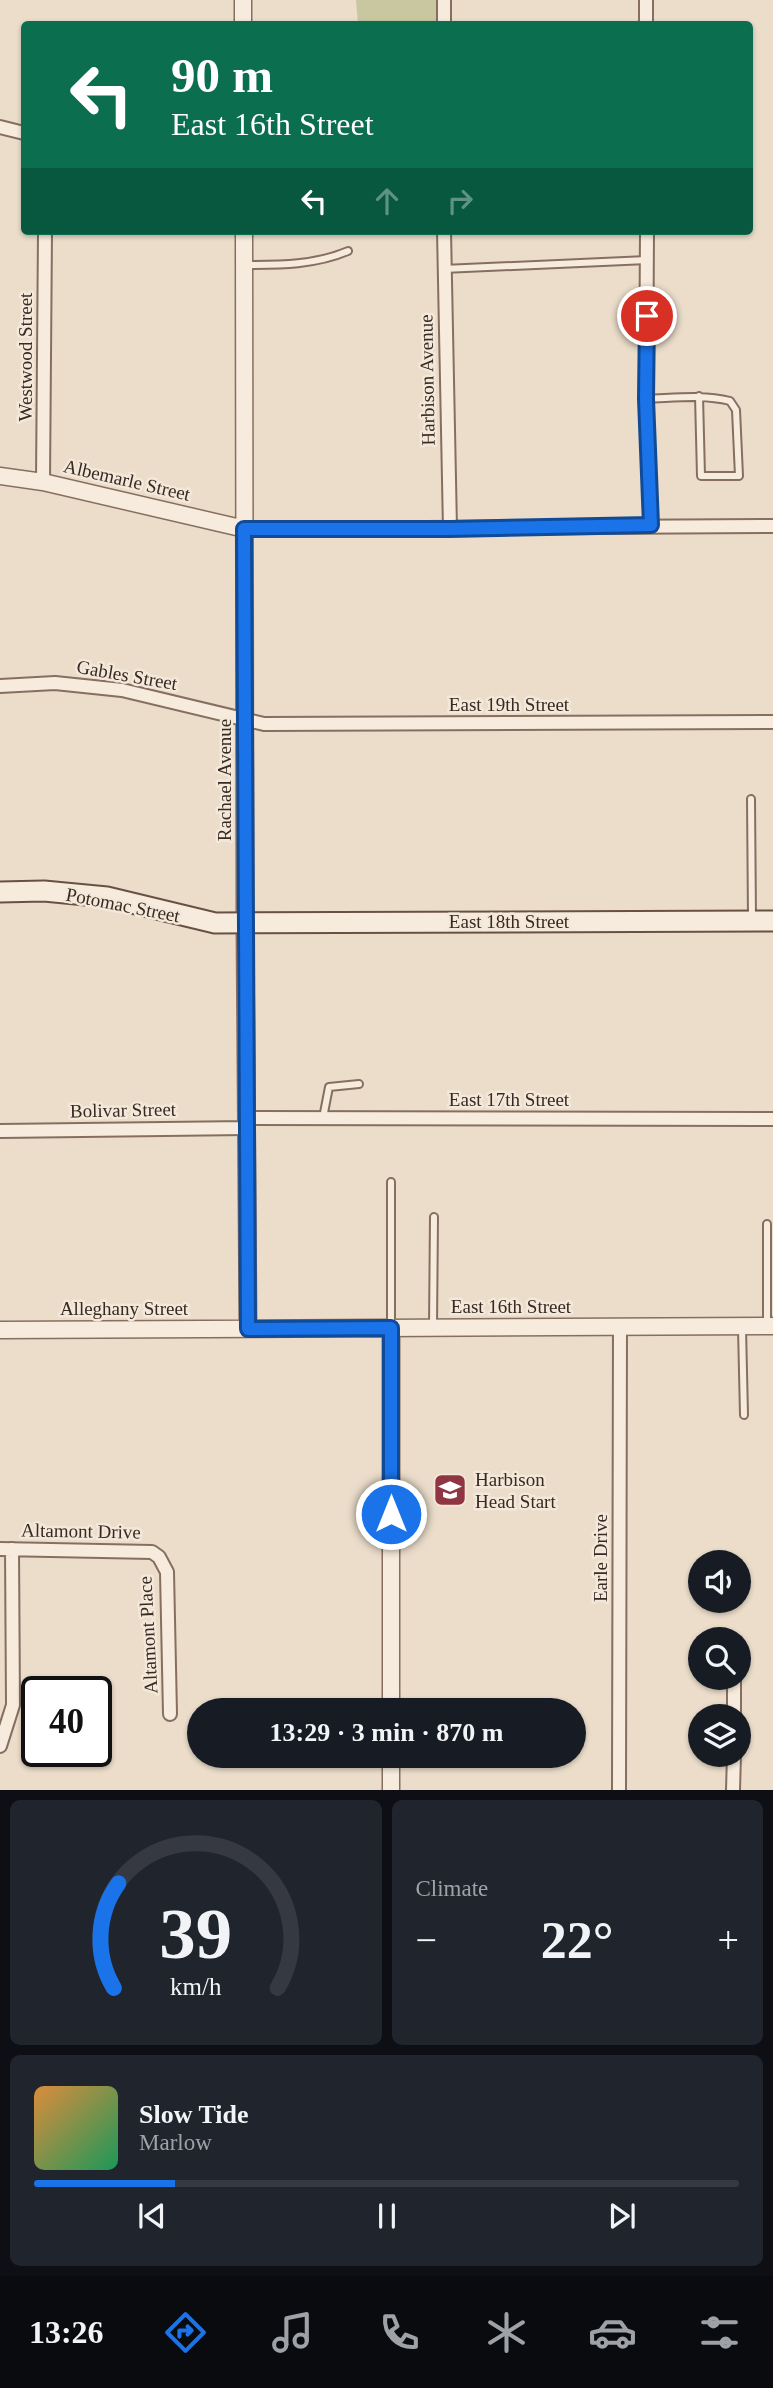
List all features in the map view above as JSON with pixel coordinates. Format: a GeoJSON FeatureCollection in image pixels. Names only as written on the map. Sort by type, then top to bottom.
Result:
{"type":"FeatureCollection","features":[{"type":"Feature","properties":{"kind":"main road","name":"Potomac Street"},"geometry":{"type":"LineString","coordinates":[[0,892],[44,891],[107,897],[215,923],[245,924]]}},
{"type":"Feature","properties":{"kind":"main road","name":"East 18th Street"},"geometry":{"type":"LineString","coordinates":[[245,924],[773,920]]}},
{"type":"Feature","properties":{"kind":"street"},"geometry":{"type":"LineString","coordinates":[[243,0],[243,21]]}},
{"type":"Feature","properties":{"kind":"street"},"geometry":{"type":"LineString","coordinates":[[444,0],[444,21]]}},
{"type":"Feature","properties":{"kind":"street"},"geometry":{"type":"LineString","coordinates":[[646,0],[646,21]]}},
{"type":"Feature","properties":{"kind":"street"},"geometry":{"type":"LineString","coordinates":[[0,127],[21,132]]}},
{"type":"Feature","properties":{"kind":"street","name":"Westwood Street"},"geometry":{"type":"LineString","coordinates":[[43,482],[45,235]]}},
{"type":"Feature","properties":{"kind":"street","name":"Rachael Avenue"},"geometry":{"type":"LineString","coordinates":[[244,235],[248,1329]]}},
{"type":"Feature","properties":{"kind":"street","name":"Harbison Avenue"},"geometry":{"type":"LineString","coordinates":[[444,235],[450,529]]}},
{"type":"Feature","properties":{"kind":"street"},"geometry":{"type":"LineString","coordinates":[[647,235],[646,399],[651,525]]}},
{"type":"Feature","properties":{"kind":"street","name":"Albemarle Street"},"geometry":{"type":"LineString","coordinates":[[0,476],[43,482],[244,529]]}},
{"type":"Feature","properties":{"kind":"street"},"geometry":{"type":"LineString","coordinates":[[244,529],[773,526]]}},
{"type":"Feature","properties":{"kind":"street","name":"Gables Street"},"geometry":{"type":"LineString","coordinates":[[0,686],[55,683],[122,690],[246,720]]}},
{"type":"Feature","properties":{"kind":"street","name":"East 19th Street"},"geometry":{"type":"LineString","coordinates":[[246,720],[264,724],[773,722]]}},
{"type":"Feature","properties":{"kind":"street","name":"East 17th Street"},"geometry":{"type":"LineString","coordinates":[[246,1123],[323,1118],[773,1119]]}},
{"type":"Feature","properties":{"kind":"street","name":"Bolivar Street"},"geometry":{"type":"LineString","coordinates":[[0,1130],[246,1123]]}},
{"type":"Feature","properties":{"kind":"street","name":"East 16th Street"},"geometry":{"type":"LineString","coordinates":[[248,1329],[770,1326]]}},
{"type":"Feature","properties":{"kind":"street","name":"Earle Drive"},"geometry":{"type":"LineString","coordinates":[[620,1327],[620,1790]]}},
{"type":"Feature","properties":{"kind":"street"},"geometry":{"type":"LineString","coordinates":[[391,1328],[391,1698]]}},
{"type":"Feature","properties":{"kind":"street","name":"Alleghany Street"},"geometry":{"type":"LineString","coordinates":[[0,1330],[248,1329]]}},
{"type":"Feature","properties":{"kind":"street"},"geometry":{"type":"LineString","coordinates":[[0,1746],[13,1705],[6,1549]]}},
{"type":"Feature","properties":{"kind":"street","name":"Altamont Drive"},"geometry":{"type":"LineString","coordinates":[[6,1549],[152,1552],[159,1556]]}},
{"type":"Feature","properties":{"kind":"street","name":"Altamont Place"},"geometry":{"type":"LineString","coordinates":[[159,1556],[167,1572],[170,1714]]}},
{"type":"Feature","properties":{"kind":"street"},"geometry":{"type":"LineString","coordinates":[[733,1790],[734,1767]]}},
{"type":"Feature","properties":{"kind":"street"},"geometry":{"type":"LineString","coordinates":[[391,1768],[391,1790]]}},
{"type":"Feature","properties":{"kind":"lane"},"geometry":{"type":"LineString","coordinates":[[244,265],[314,262],[348,251]]}},
{"type":"Feature","properties":{"kind":"lane"},"geometry":{"type":"LineString","coordinates":[[443,269],[647,260]]}},
{"type":"Feature","properties":{"kind":"lane"},"geometry":{"type":"LineString","coordinates":[[646,399],[699,396],[709,396],[730,401],[736,410],[739,476],[701,476],[699,396]]}},
{"type":"Feature","properties":{"kind":"lane"},"geometry":{"type":"LineString","coordinates":[[751,799],[752,921]]}},
{"type":"Feature","properties":{"kind":"lane"},"geometry":{"type":"LineString","coordinates":[[323,1118],[329,1087],[359,1084]]}},
{"type":"Feature","properties":{"kind":"lane"},"geometry":{"type":"LineString","coordinates":[[391,1182],[391,1328]]}},
{"type":"Feature","properties":{"kind":"lane"},"geometry":{"type":"LineString","coordinates":[[433,1327],[434,1217]]}},
{"type":"Feature","properties":{"kind":"lane"},"geometry":{"type":"LineString","coordinates":[[767,1223],[770,1326]]}},
{"type":"Feature","properties":{"kind":"lane"},"geometry":{"type":"LineString","coordinates":[[742,1326],[744,1415]]}},
{"type":"Feature","properties":{"kind":"green space"},"geometry":{"type":"Polygon","coordinates":[[[356,0],[436,0],[436,21],[358,21],[356,0]]]}},
{"type":"Feature","properties":{"kind":"place","name":"Harbison Head Start"},"geometry":{"type":"Point","coordinates":[450,1490]}},
{"type":"Feature","properties":{"kind":"route"},"geometry":{"type":"LineString","coordinates":[[391,1514],[391,1328],[248,1329],[244,529],[651,525],[646,399],[647,316]]}}]}
